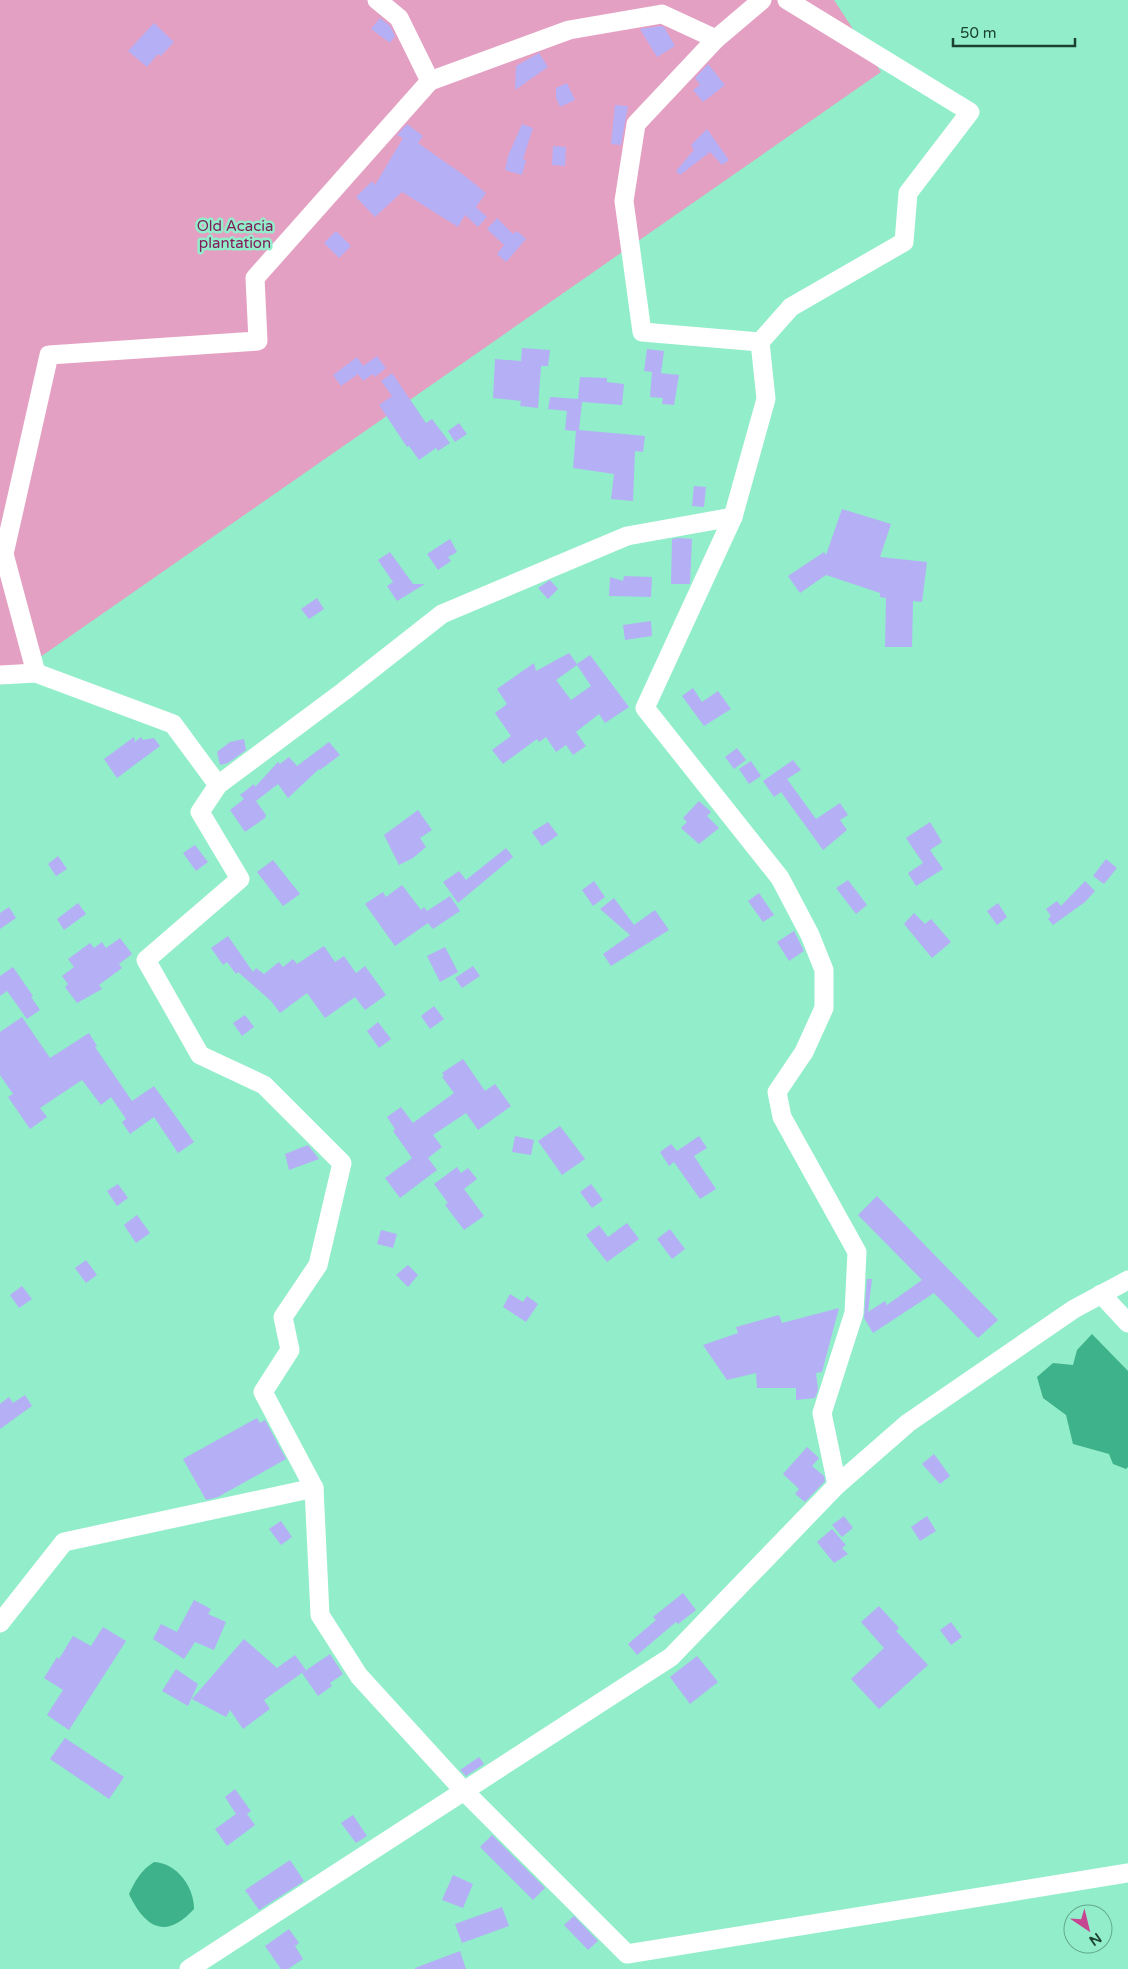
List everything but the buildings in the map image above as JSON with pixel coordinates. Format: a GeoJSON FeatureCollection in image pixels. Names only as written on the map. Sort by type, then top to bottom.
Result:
{"type":"FeatureCollection","features":[{"type":"Feature","properties":{"kind":"street"},"geometry":{"type":"LineString","coordinates":[[377,0],[398,18],[430,81]]}},
{"type":"Feature","properties":{"kind":"street"},"geometry":{"type":"LineString","coordinates":[[760,342],[642,332],[624,201],[636,124],[716,39],[762,0]]}},
{"type":"Feature","properties":{"kind":"street"},"geometry":{"type":"LineString","coordinates":[[787,0],[970,112],[908,193],[904,242],[791,307],[760,342],[766,399],[733,517],[645,708],[780,878],[810,935],[824,970],[824,1008],[804,1052],[777,1092],[782,1117],[857,1252],[854,1313],[822,1413],[837,1485]]}},
{"type":"Feature","properties":{"kind":"street"},"geometry":{"type":"LineString","coordinates":[[36,673],[4,554],[49,355],[258,342],[254,278],[430,81],[569,30],[658,7],[716,39]]}},
{"type":"Feature","properties":{"kind":"street"},"geometry":{"type":"LineString","coordinates":[[733,517],[627,536],[442,614],[344,691],[218,785],[200,812],[240,879],[146,960],[200,1055],[264,1086],[342,1163],[318,1265],[283,1317],[290,1350],[263,1392],[314,1488],[320,1615],[359,1676],[464,1791],[627,1954],[1128,1873]]}},
{"type":"Feature","properties":{"kind":"street"},"geometry":{"type":"LineString","coordinates":[[0,675],[36,673],[173,724],[218,785]]}},
{"type":"Feature","properties":{"kind":"street"},"geometry":{"type":"LineString","coordinates":[[189,1969],[671,1657],[837,1485],[908,1423],[1074,1309],[1128,1280]]}},
{"type":"Feature","properties":{"kind":"street"},"geometry":{"type":"LineString","coordinates":[[1102,1294],[1128,1323]]}},
{"type":"Feature","properties":{"kind":"street"},"geometry":{"type":"LineString","coordinates":[[0,1623],[64,1542],[314,1488]]}},
{"type":"Feature","properties":{"kind":"green space","name":"Old Acacia plantation"},"geometry":{"type":"Polygon","coordinates":[[[0,0],[834,0],[881,72],[0,685],[0,0]]]}},
{"type":"Feature","properties":{"kind":"shaded area"},"geometry":{"type":"Polygon","coordinates":[[[1092,1334],[1128,1371],[1128,1467],[1126,1469],[1113,1464],[1109,1454],[1073,1444],[1066,1415],[1043,1398],[1037,1377],[1053,1363],[1073,1365],[1077,1350],[1092,1334]]]}},
{"type":"Feature","properties":{"kind":"shaded area"},"geometry":{"type":"Polygon","coordinates":[[[154,1862],[162,1863],[177,1872],[183,1878],[191,1893],[194,1909],[184,1919],[174,1925],[165,1927],[149,1922],[135,1906],[129,1894],[139,1876],[154,1862]]]}}]}
